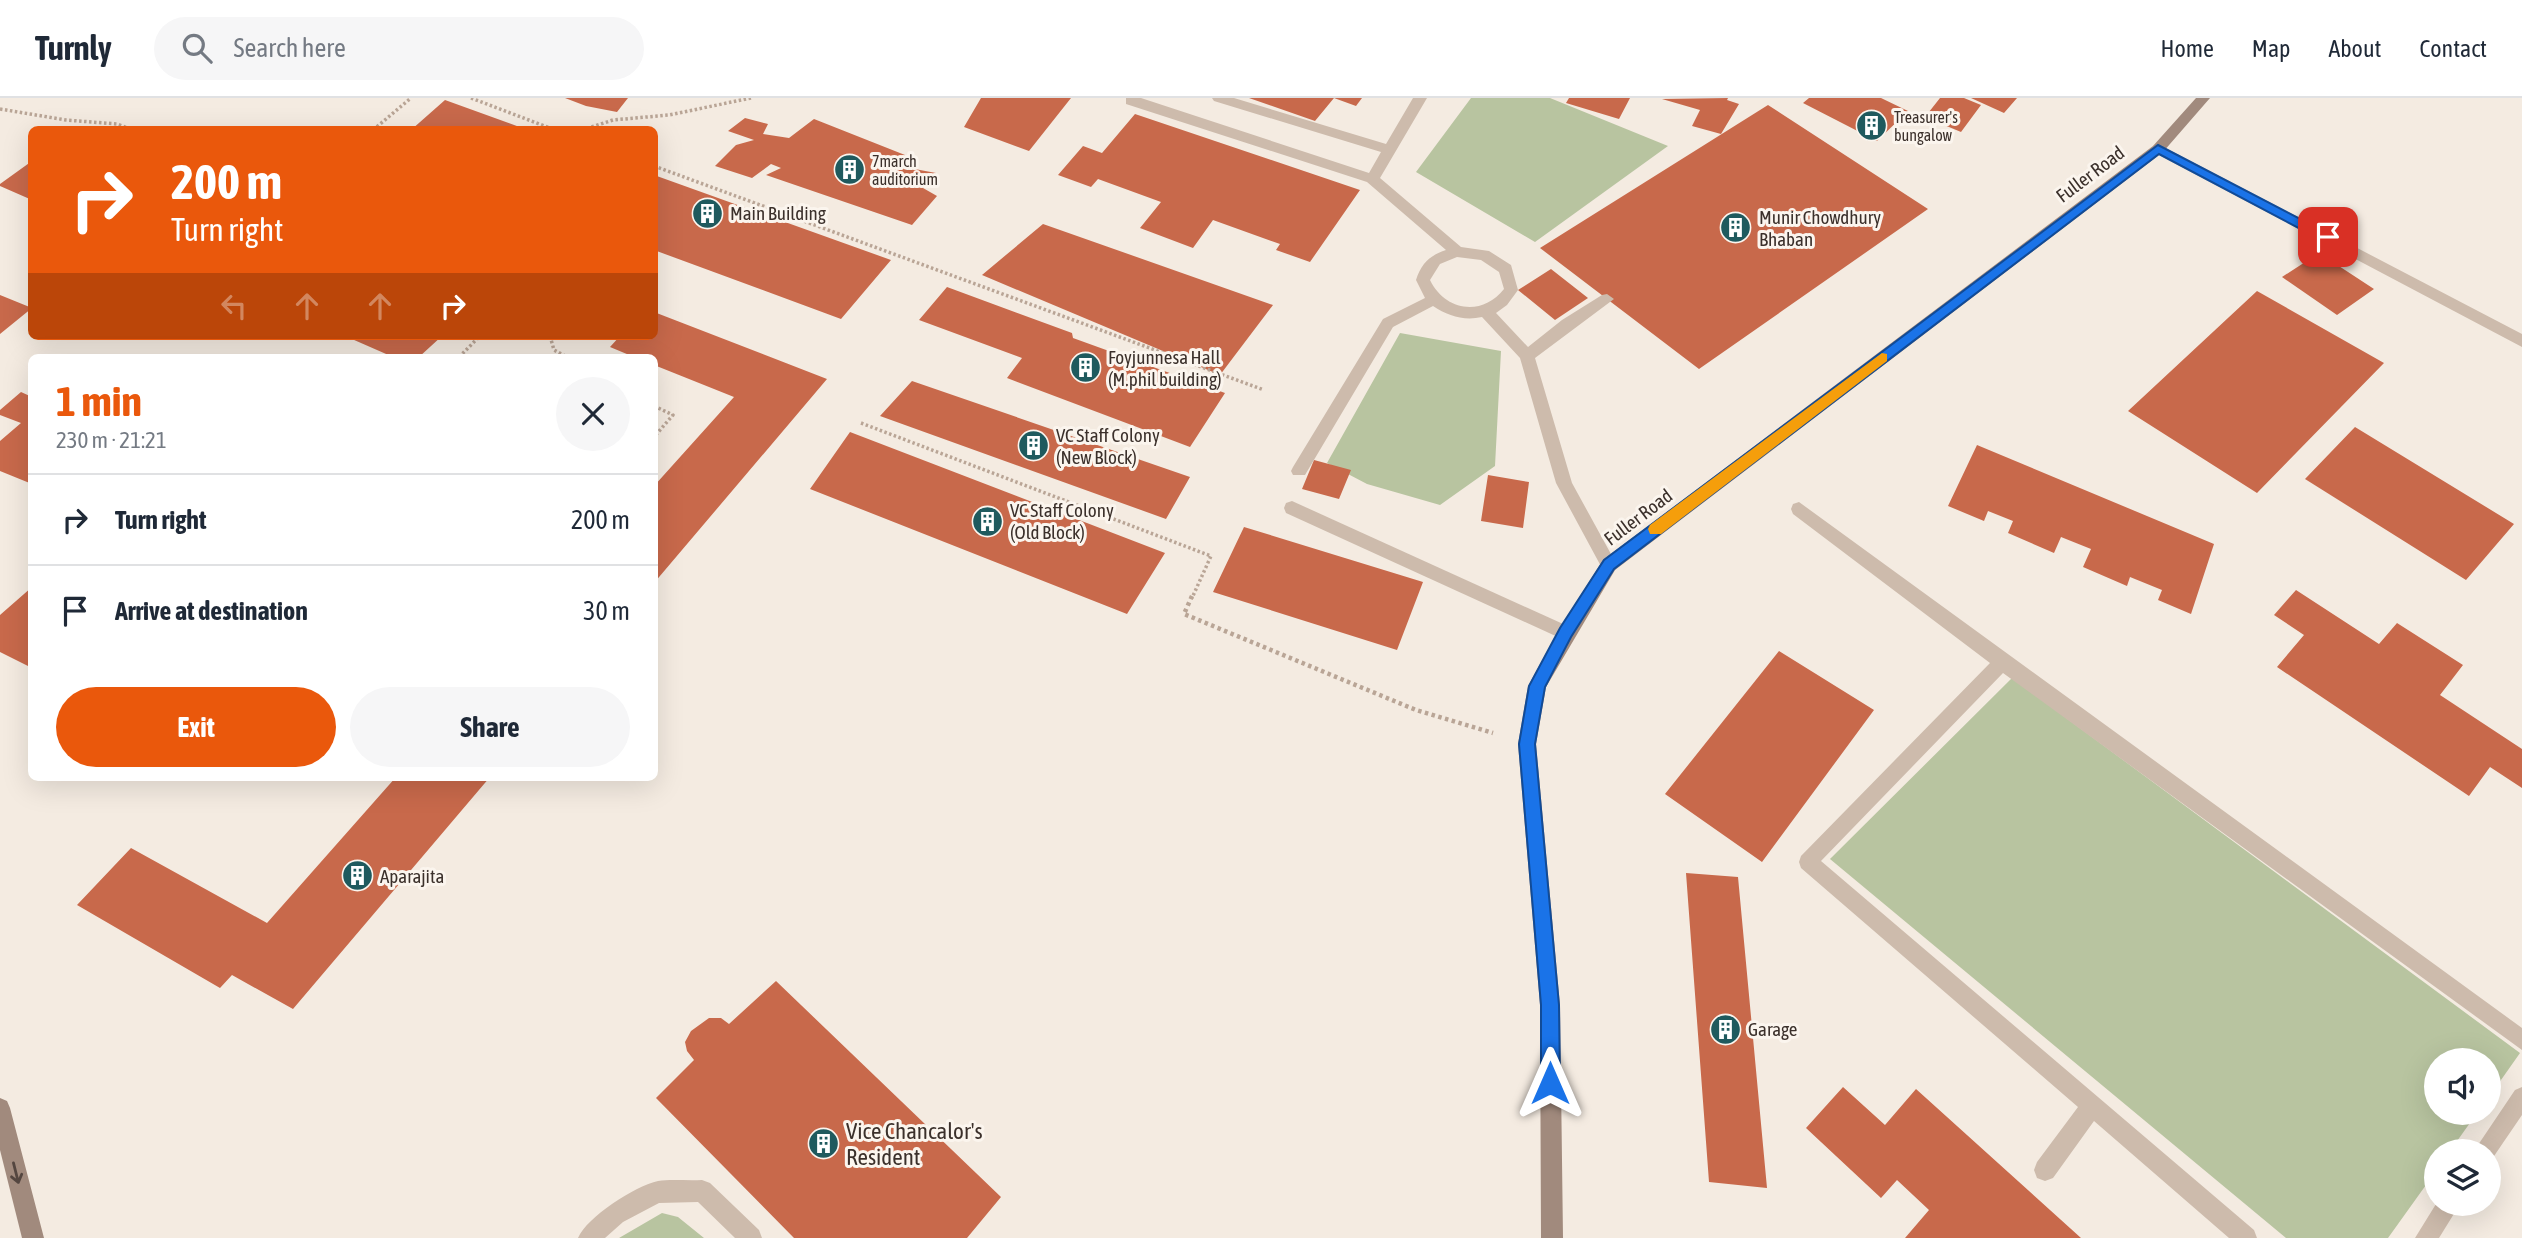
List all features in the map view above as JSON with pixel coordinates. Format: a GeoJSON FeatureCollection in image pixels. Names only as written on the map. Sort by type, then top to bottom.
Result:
{"type":"FeatureCollection","features":[{"type":"Feature","properties":{"kind":"main road","name":"Fuller Road"},"geometry":{"type":"LineString","coordinates":[[1552,1238],[1550,1005],[1527,744],[1537,686],[1566,633],[1609,565],[2158,149],[2203,98]]}},
{"type":"Feature","properties":{"kind":"main road"},"geometry":{"type":"LineString","coordinates":[[0,1108],[33,1238]]}},
{"type":"Feature","properties":{"kind":"street"},"geometry":{"type":"LineString","coordinates":[[1134,98],[1131,101],[1372,179],[1457,252]]}},
{"type":"Feature","properties":{"kind":"street"},"geometry":{"type":"LineString","coordinates":[[1219,98],[1390,150]]}},
{"type":"Feature","properties":{"kind":"street"},"geometry":{"type":"LineString","coordinates":[[1372,179],[1420,98]]}},
{"type":"Feature","properties":{"kind":"street"},"geometry":{"type":"LineString","coordinates":[[2158,149],[2522,341]]}},
{"type":"Feature","properties":{"kind":"street"},"geometry":{"type":"LineString","coordinates":[[1457,252],[1484,255],[1506,270],[1511,290],[1497,307],[1486,312],[1457,312],[1433,300],[1423,280],[1426,270],[1443,255],[1457,252]]}},
{"type":"Feature","properties":{"kind":"street"},"geometry":{"type":"LineString","coordinates":[[1527,355],[1567,324],[1607,299]]}},
{"type":"Feature","properties":{"kind":"street"},"geometry":{"type":"LineString","coordinates":[[1299,471],[1388,323],[1433,300]]}},
{"type":"Feature","properties":{"kind":"street"},"geometry":{"type":"LineString","coordinates":[[1486,312],[1527,355],[1564,483],[1609,565]]}},
{"type":"Feature","properties":{"kind":"street"},"geometry":{"type":"LineString","coordinates":[[1292,508],[1566,633]]}},
{"type":"Feature","properties":{"kind":"street"},"geometry":{"type":"LineString","coordinates":[[1799,509],[2002,662],[2522,1040]]}},
{"type":"Feature","properties":{"kind":"street"},"geometry":{"type":"LineString","coordinates":[[2002,662],[1808,862],[2246,1238]]}},
{"type":"Feature","properties":{"kind":"street"},"geometry":{"type":"LineString","coordinates":[[2494,1139],[2522,1097]]}},
{"type":"Feature","properties":{"kind":"street"},"geometry":{"type":"LineString","coordinates":[[2045,1170],[2091,1107]]}},
{"type":"Feature","properties":{"kind":"street"},"geometry":{"type":"LineString","coordinates":[[590,1238],[615,1214],[657,1192],[702,1191],[751,1238]]}},
{"type":"Feature","properties":{"kind":"street"},"geometry":{"type":"LineString","coordinates":[[2426,1238],[2441,1216]]}},
{"type":"Feature","properties":{"kind":"path"},"geometry":{"type":"LineString","coordinates":[[378,126],[411,98]]}},
{"type":"Feature","properties":{"kind":"path"},"geometry":{"type":"LineString","coordinates":[[471,98],[544,126]]}},
{"type":"Feature","properties":{"kind":"path"},"geometry":{"type":"LineString","coordinates":[[594,126],[613,120],[669,116],[751,98]]}},
{"type":"Feature","properties":{"kind":"path"},"geometry":{"type":"LineString","coordinates":[[0,109],[122,126]]}},
{"type":"Feature","properties":{"kind":"path"},"geometry":{"type":"LineString","coordinates":[[658,167],[1264,390]]}},
{"type":"Feature","properties":{"kind":"path"},"geometry":{"type":"LineString","coordinates":[[462,354],[476,340]]}},
{"type":"Feature","properties":{"kind":"path"},"geometry":{"type":"LineString","coordinates":[[551,340],[554,350],[561,354]]}},
{"type":"Feature","properties":{"kind":"path"},"geometry":{"type":"LineString","coordinates":[[658,408],[673,415],[658,432]]}},
{"type":"Feature","properties":{"kind":"path"},"geometry":{"type":"LineString","coordinates":[[861,423],[1211,556],[1184,614],[1416,710],[1527,744]]}},
{"type":"Feature","properties":{"kind":"green space"},"geometry":{"type":"Polygon","coordinates":[[[1471,98],[1550,98],[1668,146],[1535,242],[1416,172],[1471,98]]]}},
{"type":"Feature","properties":{"kind":"green space"},"geometry":{"type":"Polygon","coordinates":[[[1400,333],[1501,351],[1495,466],[1440,505],[1367,484],[1327,463],[1400,333]]]}},
{"type":"Feature","properties":{"kind":"green space"},"geometry":{"type":"Polygon","coordinates":[[[2012,678],[2520,1053],[2501,1080],[2501,1048],[2424,1048],[2424,1125],[2468,1125],[2459,1139],[2424,1139],[2424,1188],[2388,1238],[2286,1238],[1830,859],[2012,678]]]}},
{"type":"Feature","properties":{"kind":"green space"},"geometry":{"type":"Polygon","coordinates":[[[662,1213],[678,1217],[704,1238],[619,1238],[662,1213]]]}},
{"type":"Feature","properties":{"kind":"building"},"geometry":{"type":"Polygon","coordinates":[[[565,98],[628,98],[617,112],[586,106],[565,98]]]}},
{"type":"Feature","properties":{"kind":"building"},"geometry":{"type":"Polygon","coordinates":[[[981,98],[1071,98],[1029,151],[964,127],[981,98]]]}},
{"type":"Feature","properties":{"kind":"building"},"geometry":{"type":"Polygon","coordinates":[[[1249,98],[1334,98],[1315,121],[1249,98]]]}},
{"type":"Feature","properties":{"kind":"building"},"geometry":{"type":"Polygon","coordinates":[[[1334,98],[1362,98],[1356,106],[1334,98]]]}},
{"type":"Feature","properties":{"kind":"building"},"geometry":{"type":"Polygon","coordinates":[[[1569,98],[1630,98],[1619,119],[1566,103],[1569,98]]]}},
{"type":"Feature","properties":{"kind":"building"},"geometry":{"type":"Polygon","coordinates":[[[1728,98],[1727,100],[1739,104],[1721,134],[1692,126],[1700,110],[1662,99],[1728,98]]]}},
{"type":"Feature","properties":{"kind":"building","name":"Treasurer's bungalow"},"geometry":{"type":"Polygon","coordinates":[[[1809,98],[1881,98],[1908,111],[1877,141],[1803,103],[1809,98]]]}},
{"type":"Feature","properties":{"kind":"building"},"geometry":{"type":"Polygon","coordinates":[[[1940,98],[1964,98],[1981,105],[1961,132],[1925,117],[1940,98]]]}},
{"type":"Feature","properties":{"kind":"building"},"geometry":{"type":"Polygon","coordinates":[[[1971,98],[2017,98],[2004,113],[1971,98]]]}},
{"type":"Feature","properties":{"kind":"building"},"geometry":{"type":"Polygon","coordinates":[[[445,100],[517,126],[416,126],[445,100]]]}},
{"type":"Feature","properties":{"kind":"building","name":"Munir Chowdhury Bhaban"},"geometry":{"type":"Polygon","coordinates":[[[1768,105],[1928,209],[1699,369],[1540,248],[1768,105]]]}},
{"type":"Feature","properties":{"kind":"building"},"geometry":{"type":"Polygon","coordinates":[[[1135,114],[1360,190],[1310,262],[1276,250],[1280,244],[1213,220],[1193,248],[1140,228],[1161,202],[1098,179],[1091,187],[1058,175],[1083,146],[1102,153],[1135,114]]]}},
{"type":"Feature","properties":{"kind":"building","name":"7march auditorium"},"geometry":{"type":"Polygon","coordinates":[[[745,118],[768,124],[763,134],[789,138],[814,119],[905,155],[904,167],[936,173],[923,188],[937,196],[912,225],[766,175],[781,168],[771,164],[752,178],[715,166],[736,145],[754,140],[728,131],[745,118]]]}},
{"type":"Feature","properties":{"kind":"building"},"geometry":{"type":"Polygon","coordinates":[[[28,164],[28,198],[0,184],[28,164]]]}},
{"type":"Feature","properties":{"kind":"building","name":"Main Building"},"geometry":{"type":"Polygon","coordinates":[[[658,176],[891,260],[841,319],[658,251],[658,176]]]}},
{"type":"Feature","properties":{"kind":"building"},"geometry":{"type":"Polygon","coordinates":[[[1043,224],[1273,305],[1220,375],[982,275],[1043,224]]]}},
{"type":"Feature","properties":{"kind":"building"},"geometry":{"type":"Polygon","coordinates":[[[2319,253],[2374,289],[2337,315],[2282,277],[2319,253]]]}},
{"type":"Feature","properties":{"kind":"building"},"geometry":{"type":"Polygon","coordinates":[[[1551,269],[1588,298],[1555,320],[1518,290],[1551,269]]]}},
{"type":"Feature","properties":{"kind":"building","name":"Foyjunnesa Hall (M.phil building)"},"geometry":{"type":"Polygon","coordinates":[[[947,287],[1072,333],[1073,338],[1225,393],[1190,447],[1007,378],[1022,358],[919,320],[947,287]]]}},
{"type":"Feature","properties":{"kind":"building"},"geometry":{"type":"Polygon","coordinates":[[[2257,291],[2384,363],[2257,493],[2128,411],[2257,291]]]}},
{"type":"Feature","properties":{"kind":"building"},"geometry":{"type":"Polygon","coordinates":[[[0,295],[28,306],[28,311],[0,334],[0,295]]]}},
{"type":"Feature","properties":{"kind":"building"},"geometry":{"type":"Polygon","coordinates":[[[658,314],[827,379],[658,578],[658,482],[734,397],[658,367],[658,354],[627,354],[610,347],[616,340],[658,340],[658,314]]]}},
{"type":"Feature","properties":{"kind":"building"},"geometry":{"type":"Polygon","coordinates":[[[354,340],[438,340],[422,354],[386,354],[354,340]]]}},
{"type":"Feature","properties":{"kind":"building","name":"VC Staff Colony (New Block)"},"geometry":{"type":"Polygon","coordinates":[[[912,381],[1190,477],[1166,519],[880,416],[912,381]]]}},
{"type":"Feature","properties":{"kind":"building"},"geometry":{"type":"Polygon","coordinates":[[[21,392],[28,395],[28,482],[0,471],[0,441],[21,423],[0,415],[0,410],[21,392]]]}},
{"type":"Feature","properties":{"kind":"building"},"geometry":{"type":"Polygon","coordinates":[[[2355,427],[2514,524],[2466,580],[2305,479],[2355,427]]]}},
{"type":"Feature","properties":{"kind":"building","name":"VC Staff Colony (Old Block)"},"geometry":{"type":"Polygon","coordinates":[[[850,432],[1165,553],[1127,614],[810,489],[850,432]]]}},
{"type":"Feature","properties":{"kind":"building"},"geometry":{"type":"Polygon","coordinates":[[[1977,445],[2214,544],[2191,614],[2158,600],[2162,590],[2130,577],[2127,586],[2083,567],[2091,549],[2061,537],[2054,553],[2008,533],[2013,521],[1988,511],[1984,521],[1948,506],[1977,445]]]}},
{"type":"Feature","properties":{"kind":"building"},"geometry":{"type":"Polygon","coordinates":[[[1314,460],[1351,470],[1339,499],[1302,489],[1314,460]]]}},
{"type":"Feature","properties":{"kind":"building"},"geometry":{"type":"Polygon","coordinates":[[[1488,475],[1529,482],[1523,528],[1481,521],[1488,475]]]}},
{"type":"Feature","properties":{"kind":"building"},"geometry":{"type":"Polygon","coordinates":[[[1244,527],[1423,582],[1397,650],[1213,592],[1244,527]]]}},
{"type":"Feature","properties":{"kind":"building"},"geometry":{"type":"Polygon","coordinates":[[[28,590],[28,666],[0,652],[0,615],[28,590]]]}},
{"type":"Feature","properties":{"kind":"building"},"geometry":{"type":"Polygon","coordinates":[[[2296,590],[2379,644],[2397,623],[2463,665],[2440,695],[2522,749],[2522,788],[2490,767],[2469,796],[2277,667],[2304,635],[2274,615],[2296,590]]]}},
{"type":"Feature","properties":{"kind":"building"},"geometry":{"type":"Polygon","coordinates":[[[1779,651],[1874,710],[1762,862],[1665,794],[1779,651]]]}},
{"type":"Feature","properties":{"kind":"building","name":"Aparajita"},"geometry":{"type":"Polygon","coordinates":[[[392,781],[487,781],[293,1009],[232,975],[220,988],[77,905],[131,848],[267,923],[392,781]]]}},
{"type":"Feature","properties":{"kind":"building","name":"Garage"},"geometry":{"type":"Polygon","coordinates":[[[1686,873],[1738,877],[1767,1188],[1709,1182],[1686,873]]]}},
{"type":"Feature","properties":{"kind":"building","name":"Vice Chancalor's Resident"},"geometry":{"type":"Polygon","coordinates":[[[776,981],[1001,1197],[967,1238],[794,1238],[656,1098],[694,1060],[687,1051],[685,1042],[691,1031],[709,1018],[721,1018],[729,1024],[776,981]]]}},
{"type":"Feature","properties":{"kind":"building"},"geometry":{"type":"Polygon","coordinates":[[[1843,1087],[1885,1125],[1916,1089],[2081,1238],[1905,1238],[1929,1210],[1897,1180],[1881,1198],[1806,1128],[1843,1087]]]}},
{"type":"Feature","properties":{"kind":"slow traffic"},"geometry":{"type":"LineString","coordinates":[[1656,529],[1882,358]]}},
{"type":"Feature","properties":{"kind":"place","name":"Treasurer's bungalow"},"geometry":{"type":"Point","coordinates":[1871,126]}},
{"type":"Feature","properties":{"kind":"place","name":"7march auditorium"},"geometry":{"type":"Point","coordinates":[849,170]}},
{"type":"Feature","properties":{"kind":"place","name":"Main Building"},"geometry":{"type":"Point","coordinates":[707,213]}},
{"type":"Feature","properties":{"kind":"place","name":"Munir Chowdhury Bhaban"},"geometry":{"type":"Point","coordinates":[1736,228]}},
{"type":"Feature","properties":{"kind":"place","name":"Foyjunnesa Hall (M.phil building)"},"geometry":{"type":"Point","coordinates":[1085,368]}},
{"type":"Feature","properties":{"kind":"place","name":"VC Staff Colony (New Block)"},"geometry":{"type":"Point","coordinates":[1033,446]}},
{"type":"Feature","properties":{"kind":"place","name":"VC Staff Colony (Old Block)"},"geometry":{"type":"Point","coordinates":[987,521]}},
{"type":"Feature","properties":{"kind":"place","name":"Aparajita"},"geometry":{"type":"Point","coordinates":[357,876]}},
{"type":"Feature","properties":{"kind":"place","name":"Garage"},"geometry":{"type":"Point","coordinates":[1725,1029]}},
{"type":"Feature","properties":{"kind":"place","name":"Vice Chancalor's Resident"},"geometry":{"type":"Point","coordinates":[823,1144]}},
{"type":"Feature","properties":{"kind":"route"},"geometry":{"type":"LineString","coordinates":[[1550,1083],[1550,1005],[1527,744],[1537,686],[1566,633],[1609,565],[2158,149],[2328,237]]}}]}
